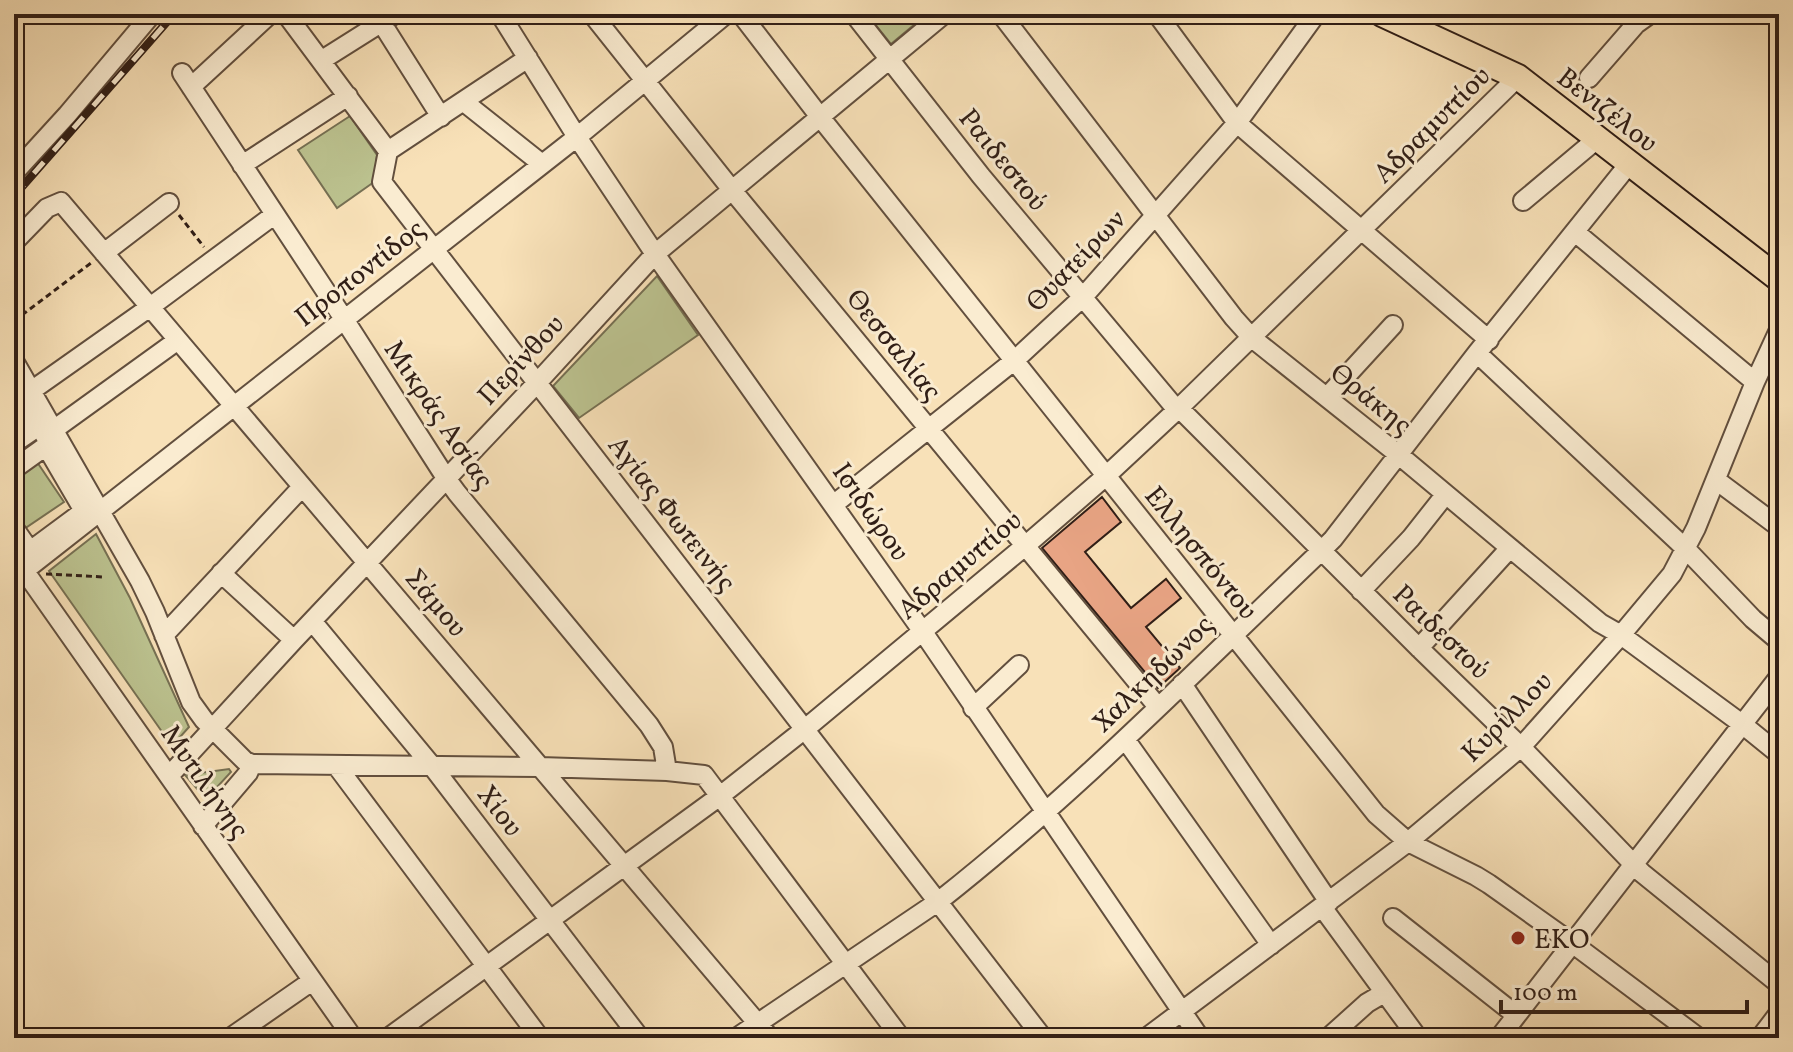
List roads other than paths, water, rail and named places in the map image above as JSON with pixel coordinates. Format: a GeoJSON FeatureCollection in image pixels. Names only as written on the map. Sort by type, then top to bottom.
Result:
{"type":"FeatureCollection","features":[{"type":"Feature","properties":{"kind":"main road","name":"Βενιζέλου"},"geometry":{"type":"LineString","coordinates":[[1382,14],[1518,77],[1779,279]]}},
{"type":"Feature","properties":{"kind":"street"},"geometry":{"type":"LineString","coordinates":[[14,173],[152,14]]}},
{"type":"Feature","properties":{"kind":"street","name":"Μικράς Ασίας"},"geometry":{"type":"LineString","coordinates":[[270,14],[186,80],[446,478],[649,725],[663,747],[667,771]]}},
{"type":"Feature","properties":{"kind":"street"},"geometry":{"type":"LineString","coordinates":[[286,14],[388,151],[528,58]]}},
{"type":"Feature","properties":{"kind":"street","name":"Ισιδώρου"},"geometry":{"type":"LineString","coordinates":[[500,14],[655,254],[923,632],[1200,1038]]}},
{"type":"Feature","properties":{"kind":"street","name":"Θεσσαλίας"},"geometry":{"type":"LineString","coordinates":[[592,14],[732,190],[1158,707]]}},
{"type":"Feature","properties":{"kind":"street","name":"Προποντίδος"},"geometry":{"type":"LineString","coordinates":[[25,563],[101,512],[577,137],[726,14]]}},
{"type":"Feature","properties":{"kind":"street","name":"Ελλησπόντου"},"geometry":{"type":"LineString","coordinates":[[741,14],[1376,814],[1408,842],[1476,876],[1699,1038]]}},
{"type":"Feature","properties":{"kind":"street","name":"Ραιδεστού"},"geometry":{"type":"LineString","coordinates":[[854,14],[981,176],[1178,409],[1521,747],[1642,873],[1779,984]]}},
{"type":"Feature","properties":{"kind":"street","name":"Περίνθου"},"geometry":{"type":"LineString","coordinates":[[169,776],[655,254],[944,14]]}},
{"type":"Feature","properties":{"kind":"street","name":"Θράκης"},"geometry":{"type":"LineString","coordinates":[[1001,14],[1252,338],[1399,455],[1600,623],[1621,635],[1779,754]]}},
{"type":"Feature","properties":{"kind":"street"},"geometry":{"type":"LineString","coordinates":[[1157,14],[1237,123],[1362,232],[1483,347],[1753,619],[1779,641]]}},
{"type":"Feature","properties":{"kind":"street","name":"Θυατείρων"},"geometry":{"type":"LineString","coordinates":[[833,505],[1015,360],[1083,297],[1237,123],[1316,14]]}},
{"type":"Feature","properties":{"kind":"street"},"geometry":{"type":"LineString","coordinates":[[1589,78],[1636,24],[1650,14]]}},
{"type":"Feature","properties":{"kind":"street"},"geometry":{"type":"LineString","coordinates":[[322,60],[384,17],[441,117]]}},
{"type":"Feature","properties":{"kind":"street","name":"Αδραμυττίου"},"geometry":{"type":"LineString","coordinates":[[388,1038],[720,796],[1025,546],[1178,409],[1518,77]]}},
{"type":"Feature","properties":{"kind":"street"},"geometry":{"type":"LineString","coordinates":[[242,165],[348,96]]}},
{"type":"Feature","properties":{"kind":"street"},"geometry":{"type":"LineString","coordinates":[[464,102],[542,164]]}},
{"type":"Feature","properties":{"kind":"street"},"geometry":{"type":"LineString","coordinates":[[1523,201],[1597,139]]}},
{"type":"Feature","properties":{"kind":"street","name":"Αγίας Φωτεινής"},"geometry":{"type":"LineString","coordinates":[[388,151],[382,182],[1043,1038]]}},
{"type":"Feature","properties":{"kind":"street","name":"Χαλκηδώνος"},"geometry":{"type":"LineString","coordinates":[[736,1038],[939,901],[1125,739],[1321,551],[1629,164]]}},
{"type":"Feature","properties":{"kind":"street","name":"Σάμου"},"geometry":{"type":"LineString","coordinates":[[14,242],[47,208],[61,202],[770,1038]]}},
{"type":"Feature","properties":{"kind":"street"},"geometry":{"type":"LineString","coordinates":[[104,253],[169,203]]}},
{"type":"Feature","properties":{"kind":"street"},"geometry":{"type":"LineString","coordinates":[[23,389],[150,307],[274,215]]}},
{"type":"Feature","properties":{"kind":"street"},"geometry":{"type":"LineString","coordinates":[[1575,232],[1755,382]]}},
{"type":"Feature","properties":{"kind":"street"},"geometry":{"type":"LineString","coordinates":[[1327,397],[1393,325]]}},
{"type":"Feature","properties":{"kind":"street","name":"Κυρίλλου"},"geometry":{"type":"LineString","coordinates":[[1146,1038],[1408,842],[1521,747],[1672,574],[1686,549],[1779,330]]}},
{"type":"Feature","properties":{"kind":"street"},"geometry":{"type":"LineString","coordinates":[[14,458],[178,340]]}},
{"type":"Feature","properties":{"kind":"street"},"geometry":{"type":"LineString","coordinates":[[14,361],[36,428],[14,443]]}},
{"type":"Feature","properties":{"kind":"street"},"geometry":{"type":"LineString","coordinates":[[23,389],[53,430],[140,581],[191,702],[245,761],[252,764],[540,767],[704,775],[901,1038]]}},
{"type":"Feature","properties":{"kind":"street"},"geometry":{"type":"LineString","coordinates":[[14,469],[46,446],[84,511],[30,551],[14,528]]}},
{"type":"Feature","properties":{"kind":"street"},"geometry":{"type":"LineString","coordinates":[[1716,480],[1779,527]]}},
{"type":"Feature","properties":{"kind":"street"},"geometry":{"type":"LineString","coordinates":[[164,635],[302,487]]}},
{"type":"Feature","properties":{"kind":"street"},"geometry":{"type":"LineString","coordinates":[[1361,591],[1411,538],[1445,495]]}},
{"type":"Feature","properties":{"kind":"street"},"geometry":{"type":"LineString","coordinates":[[1419,648],[1510,548]]}},
{"type":"Feature","properties":{"kind":"street","name":"Μυτιλήνης"},"geometry":{"type":"LineString","coordinates":[[25,563],[203,826],[353,1038]]}},
{"type":"Feature","properties":{"kind":"street"},"geometry":{"type":"LineString","coordinates":[[221,573],[294,640]]}},
{"type":"Feature","properties":{"kind":"street","name":"Χίου"},"geometry":{"type":"LineString","coordinates":[[312,621],[432,766],[640,1038]]}},
{"type":"Feature","properties":{"kind":"street"},"geometry":{"type":"LineString","coordinates":[[973,708],[1019,665]]}},
{"type":"Feature","properties":{"kind":"street"},"geometry":{"type":"LineString","coordinates":[[1503,1036],[1516,1015],[1779,677]]}},
{"type":"Feature","properties":{"kind":"street"},"geometry":{"type":"LineString","coordinates":[[1182,684],[1384,993],[1418,1038]]}},
{"type":"Feature","properties":{"kind":"street"},"geometry":{"type":"LineString","coordinates":[[1125,739],[1271,945]]}},
{"type":"Feature","properties":{"kind":"street"},"geometry":{"type":"LineString","coordinates":[[203,826],[248,773],[252,764]]}},
{"type":"Feature","properties":{"kind":"street"},"geometry":{"type":"LineString","coordinates":[[336,765],[540,1038]]}},
{"type":"Feature","properties":{"kind":"street"},"geometry":{"type":"LineString","coordinates":[[1393,918],[1516,1015]]}},
{"type":"Feature","properties":{"kind":"street"},"geometry":{"type":"LineString","coordinates":[[230,1038],[312,981]]}},
{"type":"Feature","properties":{"kind":"street"},"geometry":{"type":"LineString","coordinates":[[1328,1038],[1367,1003],[1384,993]]}},
{"type":"Feature","properties":{"kind":"street"},"geometry":{"type":"LineString","coordinates":[[1760,1038],[1779,1013]]}},
{"type":"Feature","properties":{"kind":"railway"},"geometry":{"type":"LineString","coordinates":[[14,196],[174,14]]}},
{"type":"Feature","properties":{"kind":"place","name":"ΕΚΟ"},"geometry":{"type":"Point","coordinates":[1518,938]}}]}
